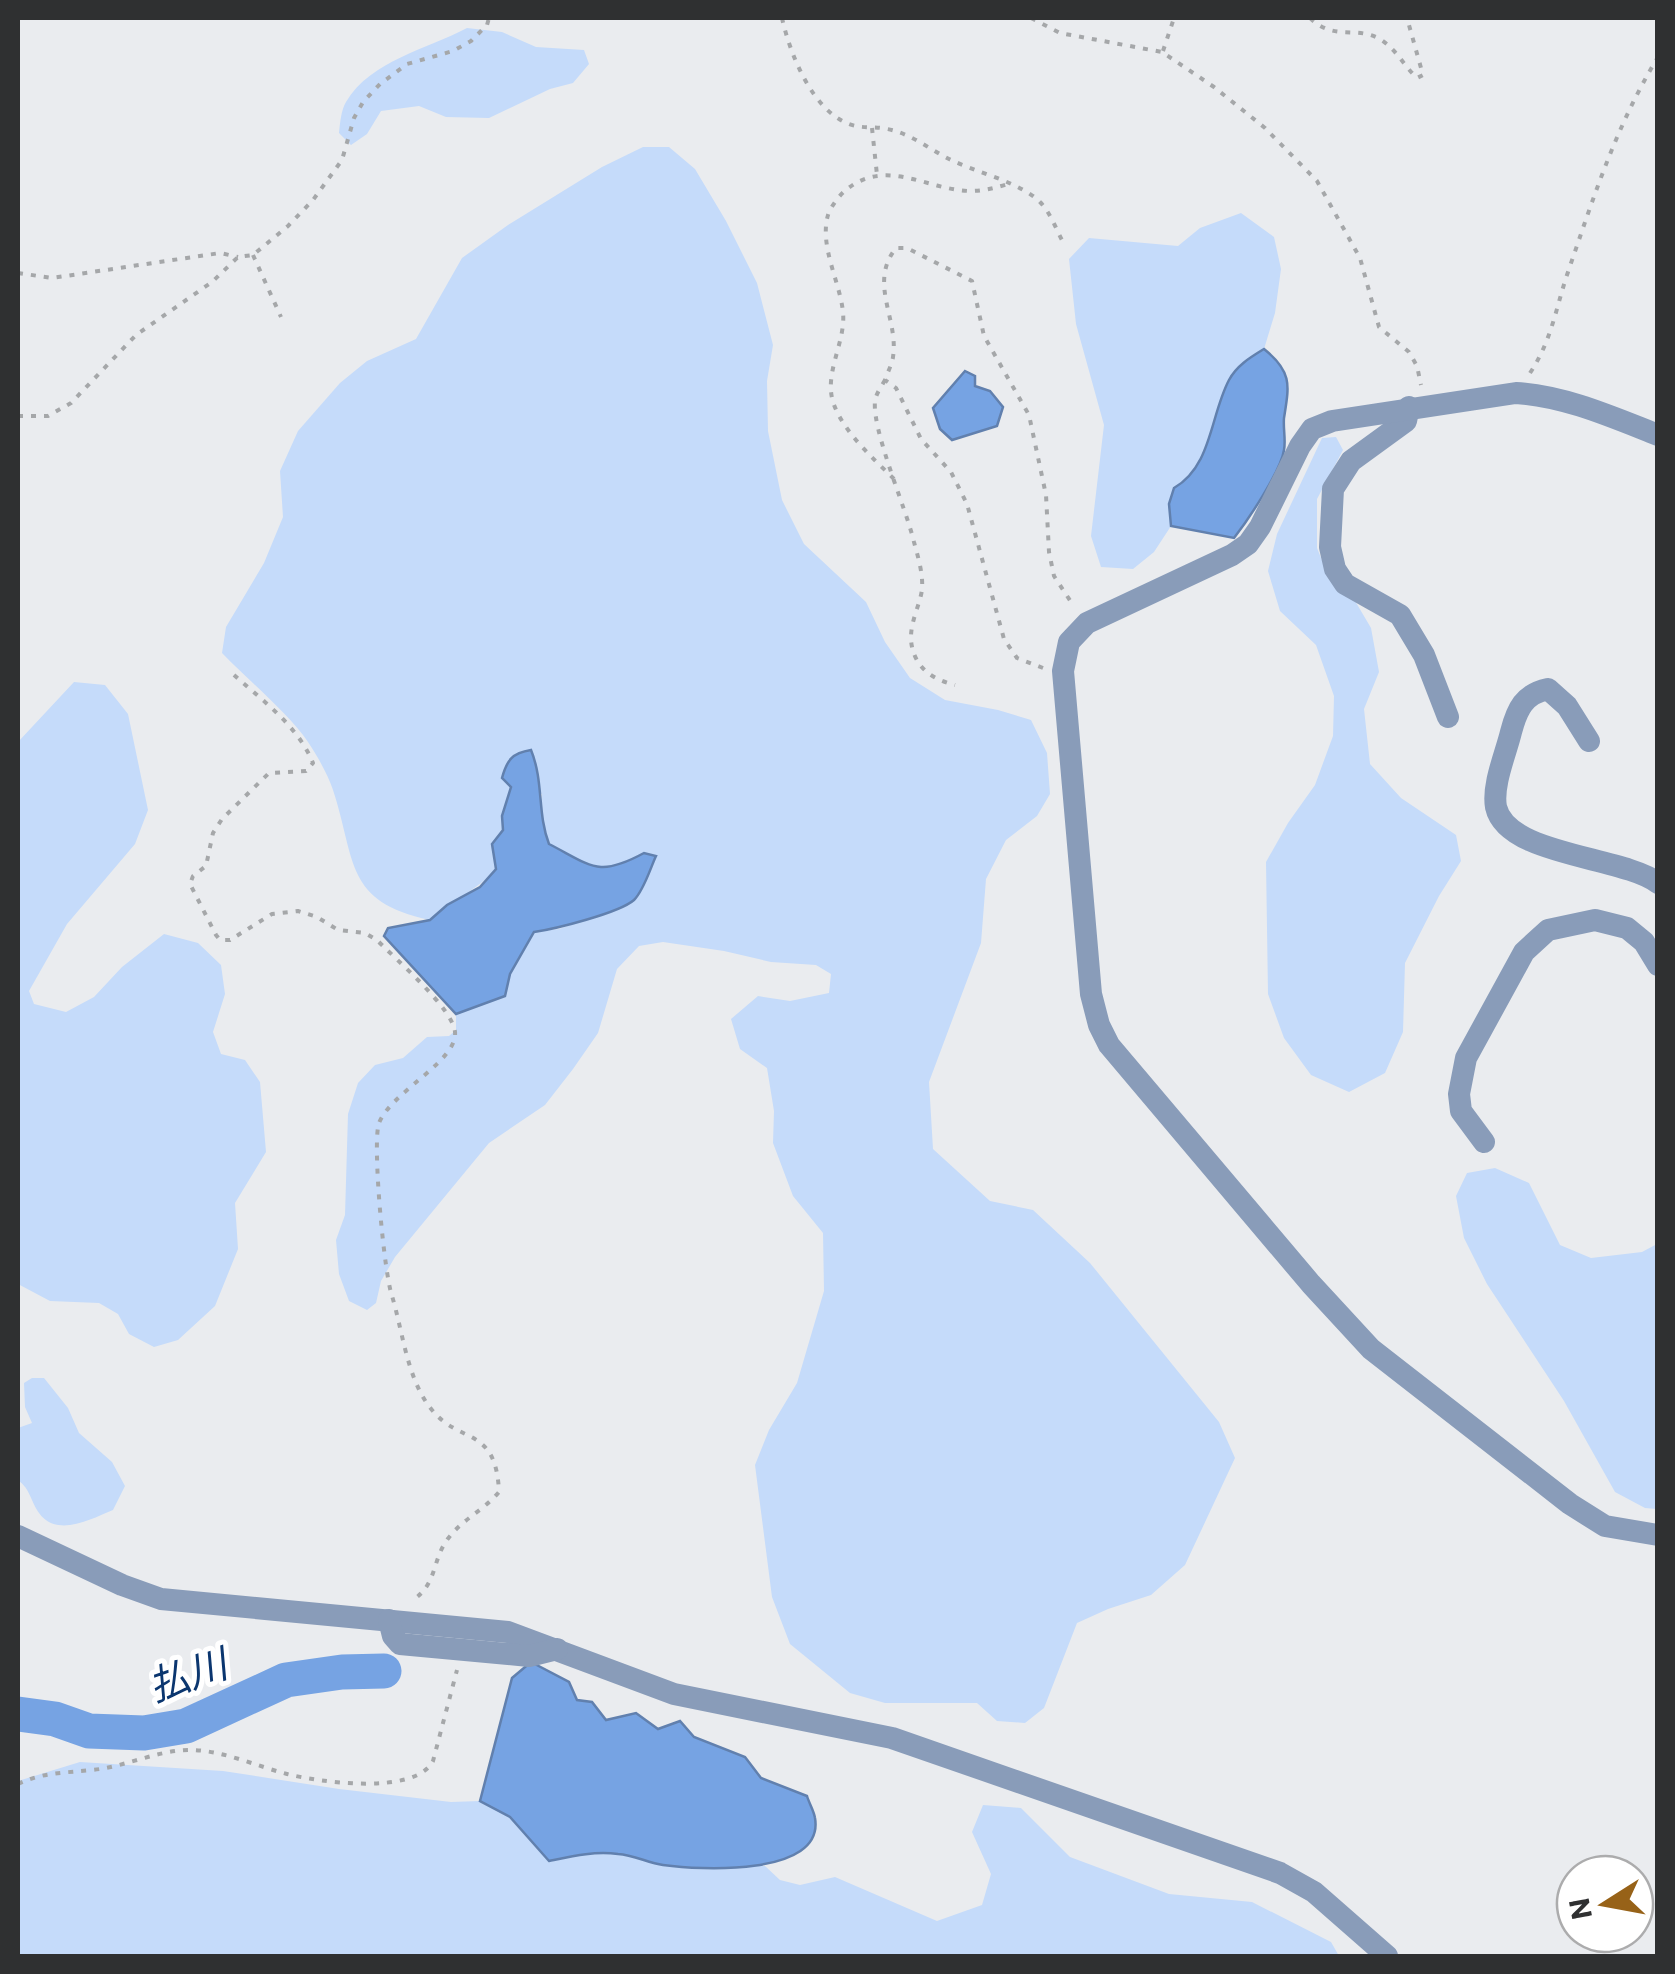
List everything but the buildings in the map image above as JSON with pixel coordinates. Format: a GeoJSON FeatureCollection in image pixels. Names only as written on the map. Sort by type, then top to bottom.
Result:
{"type":"FeatureCollection","features":[{"type":"Feature","properties":{"kind":"street"},"geometry":{"type":"LineString","coordinates":[[1658,435],[1558,399],[1516,393],[1332,421],[1312,430],[1248,544],[1232,556],[1087,623],[1069,642],[1062,671],[1092,994],[1098,1024],[1109,1045],[1311,1284],[1371,1349],[1570,1504],[1605,1526],[1658,1535]]}},
{"type":"Feature","properties":{"kind":"street"},"geometry":{"type":"LineString","coordinates":[[1417,406],[1406,421],[1351,461],[1333,489],[1330,547],[1334,569],[1345,584],[1400,616],[1424,654],[1448,717]]}},
{"type":"Feature","properties":{"kind":"street"},"geometry":{"type":"LineString","coordinates":[[1589,742],[1568,706],[1548,689],[1532,693],[1516,711],[1498,784],[1495,804],[1503,825],[1529,840],[1658,883]]}},
{"type":"Feature","properties":{"kind":"street"},"geometry":{"type":"LineString","coordinates":[[1484,1142],[1462,1112],[1459,1094],[1466,1058],[1524,952],[1548,930],[1595,920],[1627,928],[1644,942],[1658,965]]}},
{"type":"Feature","properties":{"kind":"street"},"geometry":{"type":"LineString","coordinates":[[18,1536],[161,1599],[508,1632],[674,1694],[892,1738],[1280,1874],[1314,1892],[1387,1956]]}},
{"type":"Feature","properties":{"kind":"street"},"geometry":{"type":"LineString","coordinates":[[389,1620],[393,1636],[400,1644],[529,1656],[558,1649]]}},
{"type":"Feature","properties":{"kind":"path"},"geometry":{"type":"LineString","coordinates":[[18,273],[52,278],[220,252],[238,257],[253,255],[313,200],[342,160],[354,118],[363,102],[380,84],[406,64],[454,51],[487,25],[489,18]]}},
{"type":"Feature","properties":{"kind":"path"},"geometry":{"type":"LineString","coordinates":[[782,18],[810,92],[844,122],[887,129],[912,138],[948,159],[1008,184],[1040,202],[1063,242]]}},
{"type":"Feature","properties":{"kind":"path"},"geometry":{"type":"LineString","coordinates":[[1031,18],[1060,33],[1162,52],[1265,128],[1317,182],[1360,258],[1379,326],[1409,352],[1417,366],[1417,406]]}},
{"type":"Feature","properties":{"kind":"path"},"geometry":{"type":"LineString","coordinates":[[1162,52],[1174,18]]}},
{"type":"Feature","properties":{"kind":"path"},"geometry":{"type":"LineString","coordinates":[[1310,18],[1337,34],[1373,35],[1392,47],[1418,78],[1422,75],[1407,18]]}},
{"type":"Feature","properties":{"kind":"path"},"geometry":{"type":"LineString","coordinates":[[1516,393],[1554,329],[1562,288],[1615,135],[1658,57]]}},
{"type":"Feature","properties":{"kind":"path"},"geometry":{"type":"LineString","coordinates":[[872,128],[877,175]]}},
{"type":"Feature","properties":{"kind":"path"},"geometry":{"type":"LineString","coordinates":[[894,479],[847,427],[832,400],[833,366],[844,334],[843,310],[828,248],[828,215],[845,190],[877,175],[908,175],[969,191],[1008,184]]}},
{"type":"Feature","properties":{"kind":"path"},"geometry":{"type":"LineString","coordinates":[[955,685],[934,680],[912,647],[921,576],[908,516],[876,420],[875,399],[894,356],[883,276],[888,258],[896,248],[907,248],[972,281],[984,336],[1029,415],[1046,495],[1048,552],[1054,576],[1087,623]]}},
{"type":"Feature","properties":{"kind":"path"},"geometry":{"type":"LineString","coordinates":[[253,255],[281,316]]}},
{"type":"Feature","properties":{"kind":"path"},"geometry":{"type":"LineString","coordinates":[[18,416],[48,416],[71,403],[136,336],[212,282],[238,257]]}},
{"type":"Feature","properties":{"kind":"path"},"geometry":{"type":"LineString","coordinates":[[885,380],[896,388],[921,440],[951,472],[967,504],[1004,639],[1017,658],[1038,668],[1062,671]]}},
{"type":"Feature","properties":{"kind":"path"},"geometry":{"type":"LineString","coordinates":[[234,675],[287,723],[306,746],[313,763],[306,771],[269,773],[213,833],[206,866],[193,876],[190,884],[216,935],[220,940],[230,940],[272,914],[298,911],[338,930],[365,933],[377,940],[452,1020],[456,1034],[452,1048],[399,1097],[380,1122],[376,1148],[384,1246],[390,1291],[410,1365],[424,1398],[433,1413],[482,1442],[498,1470],[499,1492],[445,1542],[426,1592],[394,1608],[389,1620]]}},
{"type":"Feature","properties":{"kind":"path"},"geometry":{"type":"LineString","coordinates":[[18,1784],[48,1774],[92,1770],[190,1750],[309,1777],[362,1784],[412,1777],[429,1769],[433,1762],[462,1650]]}},
{"type":"Feature","properties":{"kind":"shaded area"},"geometry":{"type":"Polygon","coordinates":[[[467,28],[502,32],[536,47],[584,50],[589,64],[573,83],[550,89],[489,118],[446,117],[419,106],[381,111],[367,134],[351,145],[339,133],[346,102],[370,76],[401,57],[467,28]]]}},
{"type":"Feature","properties":{"kind":"shaded area"},"geometry":{"type":"Polygon","coordinates":[[[643,147],[669,147],[695,169],[757,283],[773,345],[767,381],[768,431],[782,500],[804,544],[866,602],[885,642],[910,678],[945,700],[1031,720],[1047,753],[1050,794],[1037,816],[1006,840],[986,879],[981,943],[929,1082],[933,1149],[990,1201],[1033,1210],[1090,1263],[1219,1422],[1235,1458],[1185,1565],[1151,1595],[1077,1623],[1044,1708],[1025,1723],[997,1721],[977,1703],[885,1703],[850,1693],[790,1644],[772,1597],[755,1465],[769,1430],[797,1383],[824,1291],[823,1233],[793,1196],[773,1143],[774,1111],[767,1068],[740,1049],[731,1019],[758,996],[790,1001],[829,993],[831,974],[816,965],[771,962],[663,942],[639,946],[617,969],[598,1033],[573,1069],[545,1105],[489,1143],[395,1257],[381,1281],[376,1303],[367,1310],[349,1301],[339,1274],[336,1240],[345,1215],[348,1114],[358,1083],[375,1065],[403,1058],[427,1037],[449,1036],[456,1030],[456,1014],[505,996],[510,974],[534,932],[559,929],[619,908],[644,853],[605,867],[575,858],[548,844],[540,822],[542,794],[511,787],[502,816],[503,830],[492,844],[496,869],[489,876],[430,920],[382,902],[358,874],[333,790],[312,748],[290,720],[222,653],[226,627],[264,563],[283,517],[280,471],[298,431],[340,383],[367,361],[416,339],[462,258],[602,167],[643,147]]]}},
{"type":"Feature","properties":{"kind":"shaded area"},"geometry":{"type":"Polygon","coordinates":[[[1241,213],[1274,237],[1281,269],[1275,313],[1264,349],[1229,384],[1202,458],[1169,504],[1171,526],[1154,552],[1133,569],[1101,567],[1091,536],[1104,425],[1076,324],[1069,259],[1089,238],[1178,246],[1200,228],[1241,213]]]}},
{"type":"Feature","properties":{"kind":"shaded area"},"geometry":{"type":"Polygon","coordinates":[[[1336,437],[1343,450],[1317,499],[1317,548],[1330,580],[1351,594],[1371,628],[1379,672],[1364,709],[1370,764],[1401,798],[1456,835],[1461,861],[1405,963],[1403,1032],[1385,1073],[1349,1092],[1311,1075],[1284,1038],[1268,994],[1266,862],[1315,785],[1333,736],[1334,696],[1316,645],[1280,611],[1268,571],[1277,534],[1322,438],[1336,437]]]}},
{"type":"Feature","properties":{"kind":"shaded area"},"geometry":{"type":"Polygon","coordinates":[[[74,682],[105,685],[128,714],[148,810],[135,844],[67,924],[29,991],[34,1004],[66,1012],[94,997],[122,967],[164,934],[198,943],[221,965],[225,994],[213,1032],[221,1054],[245,1060],[260,1082],[266,1152],[235,1203],[238,1249],[215,1306],[178,1340],[154,1347],[129,1334],[118,1314],[99,1303],[50,1301],[18,1284],[18,742],[74,682]]]}},
{"type":"Feature","properties":{"kind":"shaded area"},"geometry":{"type":"Polygon","coordinates":[[[1495,1168],[1529,1183],[1560,1245],[1591,1258],[1642,1252],[1657,1244],[1657,1509],[1645,1508],[1615,1492],[1564,1401],[1487,1284],[1464,1238],[1456,1196],[1467,1173],[1495,1168]]]}},
{"type":"Feature","properties":{"kind":"shaded area"},"geometry":{"type":"Polygon","coordinates":[[[44,1378],[68,1408],[79,1433],[112,1462],[125,1486],[113,1510],[74,1524],[55,1524],[39,1513],[18,1480],[18,1428],[32,1423],[25,1407],[24,1383],[44,1378]]]}},
{"type":"Feature","properties":{"kind":"shaded area"},"geometry":{"type":"Polygon","coordinates":[[[80,1762],[223,1771],[339,1789],[451,1802],[480,1801],[510,1817],[549,1861],[583,1853],[621,1854],[661,1865],[765,1866],[780,1880],[800,1885],[835,1877],[937,1921],[982,1905],[991,1874],[972,1832],[983,1805],[1021,1808],[1070,1857],[1169,1894],[1252,1902],[1331,1942],[1339,1956],[18,1956],[18,1781],[80,1762]]]}},
{"type":"Feature","properties":{"kind":"water"},"geometry":{"type":"Polygon","coordinates":[[[1264,349],[1280,365],[1288,388],[1284,450],[1271,482],[1234,538],[1171,526],[1169,504],[1174,488],[1186,479],[1203,454],[1229,380],[1249,358],[1264,349]]]}},
{"type":"Feature","properties":{"kind":"water"},"geometry":{"type":"Polygon","coordinates":[[[965,371],[975,376],[975,386],[990,391],[1003,407],[997,426],[952,440],[940,429],[933,408],[965,371]]]}},
{"type":"Feature","properties":{"kind":"water"},"geometry":{"type":"Polygon","coordinates":[[[531,750],[549,844],[595,866],[616,865],[644,853],[656,856],[634,900],[601,915],[534,932],[510,974],[505,996],[456,1014],[384,936],[388,928],[430,920],[447,905],[480,887],[496,869],[492,844],[503,830],[502,816],[511,787],[502,778],[511,758],[531,750]]]}},
{"type":"Feature","properties":{"kind":"water"},"geometry":{"type":"Polygon","coordinates":[[[531,1662],[569,1682],[577,1700],[592,1702],[606,1720],[636,1713],[658,1729],[680,1721],[694,1737],[745,1757],[761,1778],[807,1796],[815,1818],[813,1837],[800,1851],[781,1860],[729,1868],[680,1867],[609,1853],[549,1861],[510,1817],[480,1801],[512,1678],[531,1662]]]}},
{"type":"Feature","properties":{"kind":"waterway","name":"払川"},"geometry":{"type":"LineString","coordinates":[[18,1714],[55,1719],[89,1731],[144,1733],[186,1726],[286,1680],[384,1671]]}}]}
